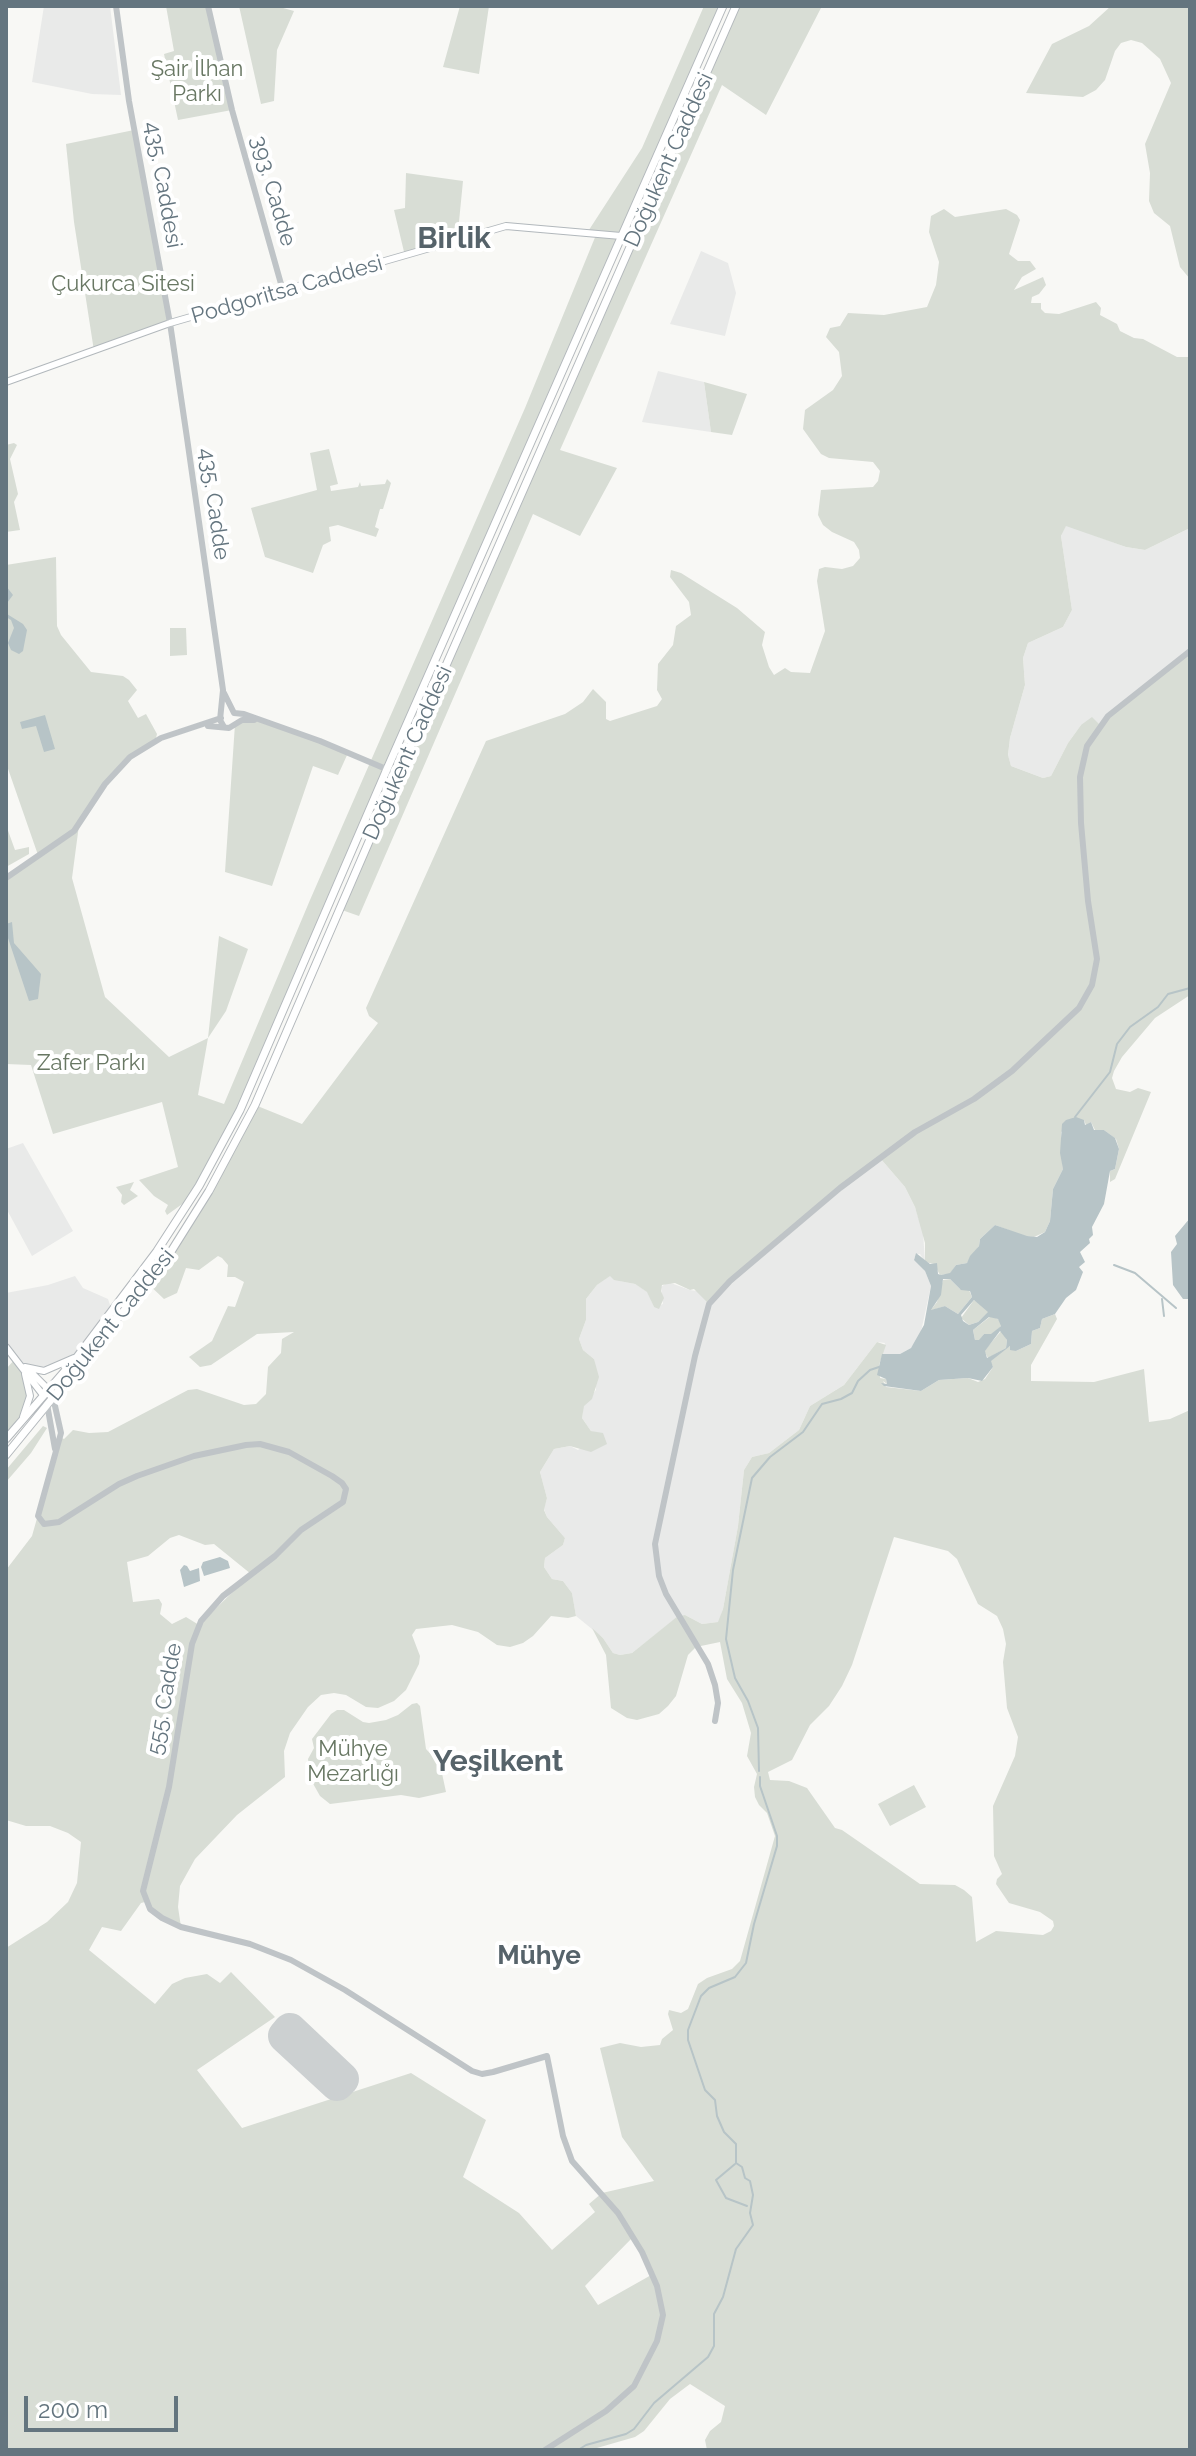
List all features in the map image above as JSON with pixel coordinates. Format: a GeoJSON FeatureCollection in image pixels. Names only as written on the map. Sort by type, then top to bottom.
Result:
{"type":"FeatureCollection","features":[{"type":"Feature","properties":{"kind":"main road","name":"Doğukent Caddesi"},"geometry":{"type":"LineString","coordinates":[[6,1439],[77,1357],[157,1251],[231,1129],[723,6]]}},
{"type":"Feature","properties":{"kind":"main road","name":"Doğukent Caddesi"},"geometry":{"type":"LineString","coordinates":[[6,1455],[167,1258],[238,1138],[269,1076],[398,774],[736,6]]}},
{"type":"Feature","properties":{"kind":"main road","name":"Podgoritsa Caddesi"},"geometry":{"type":"LineString","coordinates":[[6,382],[170,323],[506,226],[525,225],[621,236]]}},
{"type":"Feature","properties":{"kind":"main road"},"geometry":{"type":"LineString","coordinates":[[621,236],[637,236]]}},
{"type":"Feature","properties":{"kind":"main road"},"geometry":{"type":"LineString","coordinates":[[6,1347],[45,1392],[53,1397]]}},
{"type":"Feature","properties":{"kind":"main road"},"geometry":{"type":"LineString","coordinates":[[22,1365],[44,1371],[77,1357]]}},
{"type":"Feature","properties":{"kind":"main road"},"geometry":{"type":"LineString","coordinates":[[21,1421],[30,1396],[22,1365]]}},
{"type":"Feature","properties":{"kind":"main road"},"geometry":{"type":"LineString","coordinates":[[45,1392],[47,1404]]}},
{"type":"Feature","properties":{"kind":"street","name":"435. Caddesi"},"geometry":{"type":"LineString","coordinates":[[116,6],[129,101],[170,323]]}},
{"type":"Feature","properties":{"kind":"street","name":"393. Cadde"},"geometry":{"type":"LineString","coordinates":[[208,6],[232,110],[283,291]]}},
{"type":"Feature","properties":{"kind":"street","name":"435. Cadde"},"geometry":{"type":"LineString","coordinates":[[170,323],[223,690]]}},
{"type":"Feature","properties":{"kind":"street"},"geometry":{"type":"LineString","coordinates":[[715,1721],[718,1703],[715,1685],[702,1654],[666,1594],[659,1576],[655,1544],[709,1304],[730,1281],[840,1188],[915,1132],[974,1099],[1012,1071],[1079,1008],[1092,985],[1097,959],[1088,901],[1081,812],[1080,777],[1087,746],[1108,716],[1190,651]]}},
{"type":"Feature","properties":{"kind":"street"},"geometry":{"type":"LineString","coordinates":[[223,690],[236,723]]}},
{"type":"Feature","properties":{"kind":"street"},"geometry":{"type":"LineString","coordinates":[[223,690],[221,717],[224,727]]}},
{"type":"Feature","properties":{"kind":"street"},"geometry":{"type":"LineString","coordinates":[[6,878],[74,831],[105,784],[130,757],[161,738],[200,726],[227,711],[320,741],[398,774]]}},
{"type":"Feature","properties":{"kind":"street"},"geometry":{"type":"LineString","coordinates":[[200,726],[231,727],[246,719],[256,720]]}},
{"type":"Feature","properties":{"kind":"street","name":"555. Cadde"},"geometry":{"type":"LineString","coordinates":[[53,1397],[61,1428],[38,1516],[44,1524],[59,1522],[137,1476],[194,1456],[246,1445],[260,1444],[289,1452],[332,1476],[346,1489],[343,1502],[301,1530],[275,1556],[223,1596],[209,1610],[195,1632],[169,1787],[143,1891],[150,1909],[162,1918],[181,1927],[250,1944],[304,1966],[472,2071],[482,2074],[493,2072],[547,2056],[563,2136],[572,2161],[618,2213],[642,2252],[657,2286],[663,2315],[657,2341],[634,2386],[606,2411],[545,2450]]}},
{"type":"Feature","properties":{"kind":"street"},"geometry":{"type":"LineString","coordinates":[[47,1404],[55,1452]]}},
{"type":"Feature","properties":{"kind":"street"},"geometry":{"type":"LineString","coordinates":[[34,1421],[44,1418],[52,1424]]}},
{"type":"Feature","properties":{"kind":"shaded area"},"geometry":{"type":"Polygon","coordinates":[[[44,6],[110,6],[121,95],[92,94],[32,82],[44,6]]]}},
{"type":"Feature","properties":{"kind":"shaded area"},"geometry":{"type":"Polygon","coordinates":[[[701,251],[728,263],[736,293],[725,336],[670,324],[701,251]]]}},
{"type":"Feature","properties":{"kind":"shaded area"},"geometry":{"type":"Polygon","coordinates":[[[658,371],[704,382],[711,432],[642,422],[658,371]]]}},
{"type":"Feature","properties":{"kind":"shaded area"},"geometry":{"type":"Polygon","coordinates":[[[1066,525],[1126,547],[1145,550],[1190,528],[1190,651],[1101,725],[1081,725],[1051,776],[1043,778],[1011,766],[1008,756],[1025,685],[1023,658],[1028,643],[1063,627],[1072,610],[1061,536],[1066,525]]]}},
{"type":"Feature","properties":{"kind":"shaded area"},"geometry":{"type":"Polygon","coordinates":[[[6,586],[13,595],[7,603],[7,614],[27,630],[23,651],[19,654],[11,650],[8,643],[14,628],[6,617],[6,586]]]}},
{"type":"Feature","properties":{"kind":"shaded area"},"geometry":{"type":"Polygon","coordinates":[[[45,715],[55,749],[44,752],[36,726],[22,729],[20,722],[45,715]]]}},
{"type":"Feature","properties":{"kind":"shaded area"},"geometry":{"type":"Polygon","coordinates":[[[12,922],[14,943],[41,974],[38,999],[29,1001],[6,932],[6,924],[12,922]]]}},
{"type":"Feature","properties":{"kind":"shaded area"},"geometry":{"type":"Polygon","coordinates":[[[1076,1117],[1084,1120],[1085,1125],[1091,1122],[1094,1130],[1104,1130],[1115,1138],[1119,1149],[1115,1169],[1110,1171],[1104,1204],[1092,1227],[1090,1243],[1080,1252],[1085,1262],[1079,1267],[1083,1272],[1076,1290],[1055,1314],[1042,1319],[1040,1328],[1032,1331],[1031,1344],[1016,1351],[1010,1350],[1010,1346],[991,1361],[993,1367],[982,1381],[968,1378],[939,1380],[921,1391],[884,1386],[881,1383],[887,1384],[886,1379],[877,1375],[882,1354],[900,1354],[911,1348],[924,1325],[931,1286],[925,1271],[914,1260],[916,1253],[930,1264],[937,1263],[938,1274],[941,1275],[950,1273],[956,1265],[967,1263],[979,1246],[980,1239],[995,1225],[1027,1236],[1037,1237],[1045,1232],[1050,1221],[1053,1189],[1063,1169],[1060,1153],[1062,1124],[1076,1117]],[[943,1279],[941,1295],[931,1310],[945,1306],[958,1314],[972,1297],[970,1291],[961,1290],[950,1279],[943,1279]],[[974,1300],[961,1315],[969,1325],[978,1322],[988,1312],[974,1300]],[[989,1317],[973,1330],[975,1340],[979,1340],[1001,1326],[998,1319],[989,1317]],[[1000,1331],[985,1351],[987,1358],[1006,1348],[1007,1340],[1000,1331]]]}},
{"type":"Feature","properties":{"kind":"shaded area"},"geometry":{"type":"Polygon","coordinates":[[[23,1143],[73,1231],[32,1256],[6,1208],[6,1149],[23,1143]]]}},
{"type":"Feature","properties":{"kind":"shaded area"},"geometry":{"type":"Polygon","coordinates":[[[880,1158],[905,1187],[923,1232],[925,1262],[920,1254],[916,1254],[914,1259],[925,1271],[931,1286],[920,1336],[911,1348],[900,1354],[882,1354],[885,1343],[877,1342],[844,1385],[810,1406],[799,1430],[769,1453],[752,1457],[744,1470],[738,1526],[719,1622],[702,1624],[685,1615],[679,1616],[632,1653],[613,1653],[603,1638],[576,1616],[572,1593],[563,1581],[552,1579],[544,1567],[545,1558],[563,1545],[565,1538],[547,1517],[544,1509],[547,1498],[540,1472],[554,1449],[570,1446],[578,1450],[600,1434],[591,1431],[582,1418],[583,1406],[596,1390],[594,1359],[583,1350],[579,1339],[586,1320],[586,1299],[610,1275],[648,1292],[654,1307],[663,1304],[661,1287],[668,1282],[690,1290],[717,1294],[880,1158]]]}},
{"type":"Feature","properties":{"kind":"shaded area"},"geometry":{"type":"Polygon","coordinates":[[[1190,1218],[1190,1299],[1183,1299],[1173,1285],[1171,1252],[1177,1244],[1175,1236],[1190,1218]]]}},
{"type":"Feature","properties":{"kind":"shaded area"},"geometry":{"type":"Polygon","coordinates":[[[75,1276],[83,1288],[108,1299],[112,1311],[77,1357],[51,1370],[24,1366],[6,1347],[6,1293],[75,1276]]]}},
{"type":"Feature","properties":{"kind":"shaded area"},"geometry":{"type":"Polygon","coordinates":[[[220,1557],[228,1561],[230,1568],[204,1576],[203,1562],[220,1557]]]}},
{"type":"Feature","properties":{"kind":"shaded area"},"geometry":{"type":"Polygon","coordinates":[[[184,1565],[190,1571],[199,1568],[200,1581],[184,1587],[180,1570],[184,1565]]]}},
{"type":"Feature","properties":{"kind":"green space","name":"Şair İlhan Parkı"},"geometry":{"type":"Polygon","coordinates":[[[166,6],[208,6],[232,110],[178,120],[164,54],[174,51],[166,6]]]}},
{"type":"Feature","properties":{"kind":"green space"},"geometry":{"type":"Polygon","coordinates":[[[239,6],[276,6],[294,11],[277,50],[274,101],[261,104],[239,6]]]}},
{"type":"Feature","properties":{"kind":"green space"},"geometry":{"type":"Polygon","coordinates":[[[460,6],[489,6],[479,74],[443,67],[460,6]]]}},
{"type":"Feature","properties":{"kind":"green space","name":"Zafer Parkı"},"geometry":{"type":"Polygon","coordinates":[[[704,6],[723,6],[240,1110],[199,1186],[185,1202],[167,1215],[168,1205],[139,1180],[178,1167],[162,1102],[53,1134],[31,1065],[6,1064],[6,878],[38,855],[6,763],[6,565],[56,557],[57,626],[61,635],[91,672],[123,676],[129,680],[137,690],[128,701],[138,718],[146,714],[157,734],[156,738],[121,763],[79,825],[72,878],[105,997],[169,1057],[208,1038],[198,1095],[224,1104],[525,408],[596,235],[587,233],[642,148],[704,6]]]}},
{"type":"Feature","properties":{"kind":"green space"},"geometry":{"type":"Polygon","coordinates":[[[736,6],[822,6],[766,115],[722,85],[560,450],[617,468],[580,536],[533,514],[359,916],[339,909],[736,6]]]}},
{"type":"Feature","properties":{"kind":"green space"},"geometry":{"type":"Polygon","coordinates":[[[1111,6],[1190,6],[1190,279],[1180,267],[1170,226],[1154,213],[1149,201],[1150,173],[1145,144],[1171,83],[1160,59],[1142,43],[1131,40],[1121,43],[1115,51],[1105,80],[1096,90],[1083,97],[1026,93],[1052,44],[1089,26],[1111,6]]]}},
{"type":"Feature","properties":{"kind":"green space","name":"Çukurca Sitesi"},"geometry":{"type":"Polygon","coordinates":[[[134,130],[170,323],[94,351],[74,222],[66,144],[134,130]]]}},
{"type":"Feature","properties":{"kind":"green space"},"geometry":{"type":"Polygon","coordinates":[[[406,173],[463,181],[457,242],[405,256],[394,210],[405,208],[406,173]]]}},
{"type":"Feature","properties":{"kind":"green space"},"geometry":{"type":"Polygon","coordinates":[[[944,209],[955,217],[1006,209],[1020,220],[1009,254],[1018,261],[1030,261],[1036,269],[1022,277],[1014,290],[1043,277],[1046,285],[1032,297],[1031,303],[1041,303],[1045,313],[1059,314],[1096,302],[1101,308],[1100,315],[1117,324],[1120,331],[1177,357],[1190,357],[1190,528],[1145,550],[1126,547],[1066,526],[1061,536],[1072,610],[1063,627],[1028,643],[1023,658],[1025,685],[1008,755],[1011,766],[1043,778],[1051,776],[1081,725],[1092,717],[1100,725],[1190,651],[1190,995],[1155,1018],[1114,1071],[1112,1078],[1116,1089],[1130,1092],[1138,1088],[1151,1092],[1115,1179],[1110,1182],[1110,1171],[1115,1169],[1119,1149],[1116,1139],[1104,1130],[1095,1130],[1091,1122],[1086,1125],[1084,1120],[1080,1120],[1061,1132],[1063,1169],[1053,1189],[1050,1221],[1045,1232],[1034,1237],[1024,1236],[995,1225],[980,1239],[979,1246],[967,1263],[956,1265],[950,1274],[940,1275],[934,1264],[925,1262],[925,1243],[915,1207],[905,1187],[880,1158],[709,1304],[694,1289],[675,1283],[662,1285],[664,1298],[659,1309],[654,1307],[647,1292],[635,1284],[614,1280],[610,1276],[597,1285],[586,1299],[586,1320],[579,1339],[583,1350],[594,1359],[599,1377],[592,1399],[584,1406],[582,1418],[591,1431],[603,1433],[607,1444],[591,1452],[570,1446],[554,1449],[540,1472],[547,1498],[544,1510],[565,1538],[563,1545],[545,1558],[544,1567],[552,1579],[563,1581],[572,1593],[576,1616],[551,1616],[533,1636],[510,1647],[497,1645],[478,1632],[452,1625],[416,1629],[412,1635],[420,1656],[419,1664],[406,1690],[394,1701],[378,1708],[366,1707],[346,1695],[334,1693],[321,1695],[308,1707],[290,1733],[284,1751],[285,1777],[237,1815],[195,1859],[180,1886],[178,1907],[181,1927],[171,1923],[145,1902],[141,1903],[121,1931],[102,1927],[89,1950],[155,2004],[172,1984],[185,1978],[207,1974],[220,1983],[231,1972],[275,2017],[197,2070],[242,2128],[411,2073],[486,2120],[463,2177],[519,2213],[552,2250],[595,2212],[589,2204],[602,2193],[654,2181],[622,2137],[600,2048],[620,2043],[641,2047],[660,2045],[662,2039],[673,2030],[669,2010],[681,2013],[688,2009],[698,1984],[732,1969],[740,1961],[775,1836],[767,1813],[755,1797],[757,1774],[747,1756],[751,1733],[742,1703],[727,1679],[720,1642],[696,1647],[688,1655],[676,1696],[668,1706],[659,1714],[637,1720],[611,1708],[606,1655],[592,1628],[613,1653],[620,1655],[632,1653],[678,1616],[685,1615],[702,1624],[718,1622],[738,1526],[744,1470],[752,1457],[769,1453],[799,1430],[810,1406],[844,1385],[877,1342],[886,1345],[879,1365],[880,1378],[886,1379],[887,1384],[883,1381],[886,1387],[921,1391],[939,1380],[968,1378],[978,1382],[985,1379],[993,1367],[990,1361],[1009,1346],[1016,1351],[1031,1344],[1032,1331],[1040,1328],[1042,1319],[1055,1314],[1057,1319],[1031,1365],[1031,1381],[1094,1382],[1144,1369],[1149,1422],[1170,1419],[1190,1410],[1190,2450],[707,2450],[705,2440],[721,2422],[725,2406],[690,2384],[670,2399],[644,2431],[635,2437],[590,2450],[6,2450],[6,1948],[47,1922],[68,1902],[77,1883],[81,1842],[50,1826],[26,1826],[6,1820],[6,1570],[32,1536],[60,1437],[64,1439],[73,1430],[108,1432],[188,1390],[197,1389],[244,1405],[256,1404],[266,1394],[268,1367],[281,1353],[282,1339],[294,1332],[257,1334],[211,1365],[200,1367],[189,1357],[212,1341],[228,1306],[235,1307],[244,1282],[227,1277],[228,1265],[222,1258],[218,1256],[199,1270],[186,1268],[177,1293],[164,1299],[145,1281],[167,1258],[255,1105],[302,1124],[378,1023],[369,1016],[366,1008],[486,741],[565,714],[583,702],[593,689],[606,702],[606,719],[610,721],[657,706],[662,699],[657,690],[658,664],[673,645],[676,626],[691,615],[689,602],[670,577],[671,570],[737,608],[765,632],[762,645],[774,675],[785,668],[791,672],[810,673],[825,631],[817,581],[819,569],[842,569],[853,566],[860,558],[854,542],[823,525],[818,515],[821,490],[873,487],[880,471],[873,462],[829,458],[821,454],[803,429],[805,410],[833,390],[842,376],[839,352],[826,337],[830,328],[840,326],[848,313],[884,315],[927,307],[936,285],[939,262],[929,232],[931,216],[944,209]],[[179,1535],[170,1538],[148,1556],[127,1562],[133,1602],[159,1599],[162,1604],[160,1614],[172,1624],[186,1617],[199,1625],[251,1574],[214,1544],[205,1545],[179,1535]],[[894,1537],[852,1665],[829,1706],[810,1725],[792,1760],[768,1772],[770,1780],[789,1781],[807,1788],[835,1828],[920,1884],[955,1885],[964,1890],[972,1897],[976,1942],[996,1931],[1043,1935],[1051,1931],[1053,1921],[1040,1912],[1009,1903],[996,1884],[1002,1874],[994,1856],[993,1806],[1015,1756],[1018,1737],[1007,1708],[1003,1629],[997,1616],[978,1604],[957,1559],[948,1551],[894,1537]],[[633,2237],[585,2286],[598,2305],[653,2274],[633,2237]]]}},
{"type":"Feature","properties":{"kind":"green space"},"geometry":{"type":"Polygon","coordinates":[[[704,382],[747,394],[732,435],[711,432],[704,382]]]}},
{"type":"Feature","properties":{"kind":"green space"},"geometry":{"type":"Polygon","coordinates":[[[6,445],[17,445],[10,459],[18,494],[14,502],[20,530],[6,532],[6,445]]]}},
{"type":"Feature","properties":{"kind":"green space"},"geometry":{"type":"Polygon","coordinates":[[[329,449],[338,484],[330,486],[331,491],[358,487],[360,482],[361,486],[385,484],[387,479],[391,483],[375,527],[379,529],[376,537],[338,525],[329,527],[331,541],[323,545],[313,573],[265,557],[251,508],[317,490],[310,453],[329,449]]]}},
{"type":"Feature","properties":{"kind":"green space"},"geometry":{"type":"Polygon","coordinates":[[[170,628],[186,628],[187,655],[170,656],[170,628]]]}},
{"type":"Feature","properties":{"kind":"green space"},"geometry":{"type":"Polygon","coordinates":[[[251,719],[348,753],[338,775],[313,766],[272,886],[225,872],[235,724],[251,719]]]}},
{"type":"Feature","properties":{"kind":"green space"},"geometry":{"type":"Polygon","coordinates":[[[6,825],[15,850],[29,847],[29,854],[6,867],[6,825]]]}},
{"type":"Feature","properties":{"kind":"green space"},"geometry":{"type":"Polygon","coordinates":[[[219,936],[248,949],[226,1011],[208,1038],[219,936]]]}},
{"type":"Feature","properties":{"kind":"green space"},"geometry":{"type":"Polygon","coordinates":[[[134,1182],[130,1190],[138,1196],[124,1205],[116,1187],[134,1182]]]}},
{"type":"Feature","properties":{"kind":"green space"},"geometry":{"type":"Polygon","coordinates":[[[950,1279],[960,1289],[969,1290],[972,1297],[958,1314],[945,1306],[930,1311],[937,1302],[943,1280],[950,1279]]]}},
{"type":"Feature","properties":{"kind":"green space"},"geometry":{"type":"Polygon","coordinates":[[[974,1300],[989,1312],[969,1325],[961,1318],[974,1300]]]}},
{"type":"Feature","properties":{"kind":"green space"},"geometry":{"type":"Polygon","coordinates":[[[991,1316],[998,1319],[1002,1324],[1000,1327],[992,1334],[984,1334],[979,1341],[975,1340],[973,1330],[991,1316]]]}},
{"type":"Feature","properties":{"kind":"green space"},"geometry":{"type":"Polygon","coordinates":[[[1002,1330],[1007,1340],[1006,1348],[988,1358],[984,1351],[1002,1330]]]}},
{"type":"Feature","properties":{"kind":"green space"},"geometry":{"type":"Polygon","coordinates":[[[16,1358],[23,1367],[28,1405],[6,1439],[6,1369],[16,1358]]]}},
{"type":"Feature","properties":{"kind":"green space"},"geometry":{"type":"Polygon","coordinates":[[[43,1426],[47,1428],[31,1453],[6,1482],[6,1470],[43,1426]]]}},
{"type":"Feature","properties":{"kind":"green space","name":"Mühye Mezarlığı"},"geometry":{"type":"Polygon","coordinates":[[[417,1703],[426,1749],[440,1764],[446,1792],[419,1798],[401,1795],[330,1804],[320,1796],[311,1780],[308,1759],[314,1748],[312,1739],[331,1714],[344,1710],[369,1723],[398,1715],[417,1703]]]}},
{"type":"Feature","properties":{"kind":"green space"},"geometry":{"type":"Polygon","coordinates":[[[914,1785],[926,1807],[890,1826],[878,1804],[914,1785]]]}},
{"type":"Feature","properties":{"kind":"waterway"},"geometry":{"type":"LineString","coordinates":[[1075,1117],[1110,1072],[1117,1044],[1130,1027],[1158,1007],[1168,994],[1190,988]]}},
{"type":"Feature","properties":{"kind":"waterway"},"geometry":{"type":"LineString","coordinates":[[1114,1265],[1135,1273],[1176,1308]]}},
{"type":"Feature","properties":{"kind":"waterway"},"geometry":{"type":"LineString","coordinates":[[1162,1299],[1164,1316]]}},
{"type":"Feature","properties":{"kind":"waterway"},"geometry":{"type":"LineString","coordinates":[[759,1771],[758,1728],[735,1678],[726,1639],[733,1570],[752,1478],[770,1457],[803,1432],[822,1404],[852,1393],[858,1381],[870,1370],[879,1367]]}},
{"type":"Feature","properties":{"kind":"waterway"},"geometry":{"type":"LineString","coordinates":[[578,2450],[634,2429],[654,2403],[708,2357],[714,2346],[714,2314],[723,2297],[736,2249],[753,2225],[750,2181],[736,2163],[736,2144],[724,2132],[717,2116],[715,2100],[705,2090],[688,2040],[688,2030],[701,1996],[709,1988],[735,1977],[746,1963],[777,1846],[760,1777]]}},
{"type":"Feature","properties":{"kind":"waterway"},"geometry":{"type":"LineString","coordinates":[[735,2164],[716,2180],[726,2198],[747,2206]]}},
{"type":"Feature","properties":{"kind":"runway"},"geometry":{"type":"LineString","coordinates":[[290,2030],[342,2079],[337,2084],[285,2036],[290,2030]]}},
{"type":"Feature","properties":{"kind":"district","name":"Birlik"},"geometry":{"type":"Point","coordinates":[454,239]}},
{"type":"Feature","properties":{"kind":"district","name":"Yeşilkent"},"geometry":{"type":"Point","coordinates":[498,1762]}},
{"type":"Feature","properties":{"kind":"district","name":"Mühye"},"geometry":{"type":"Point","coordinates":[539,1956]}}]}
